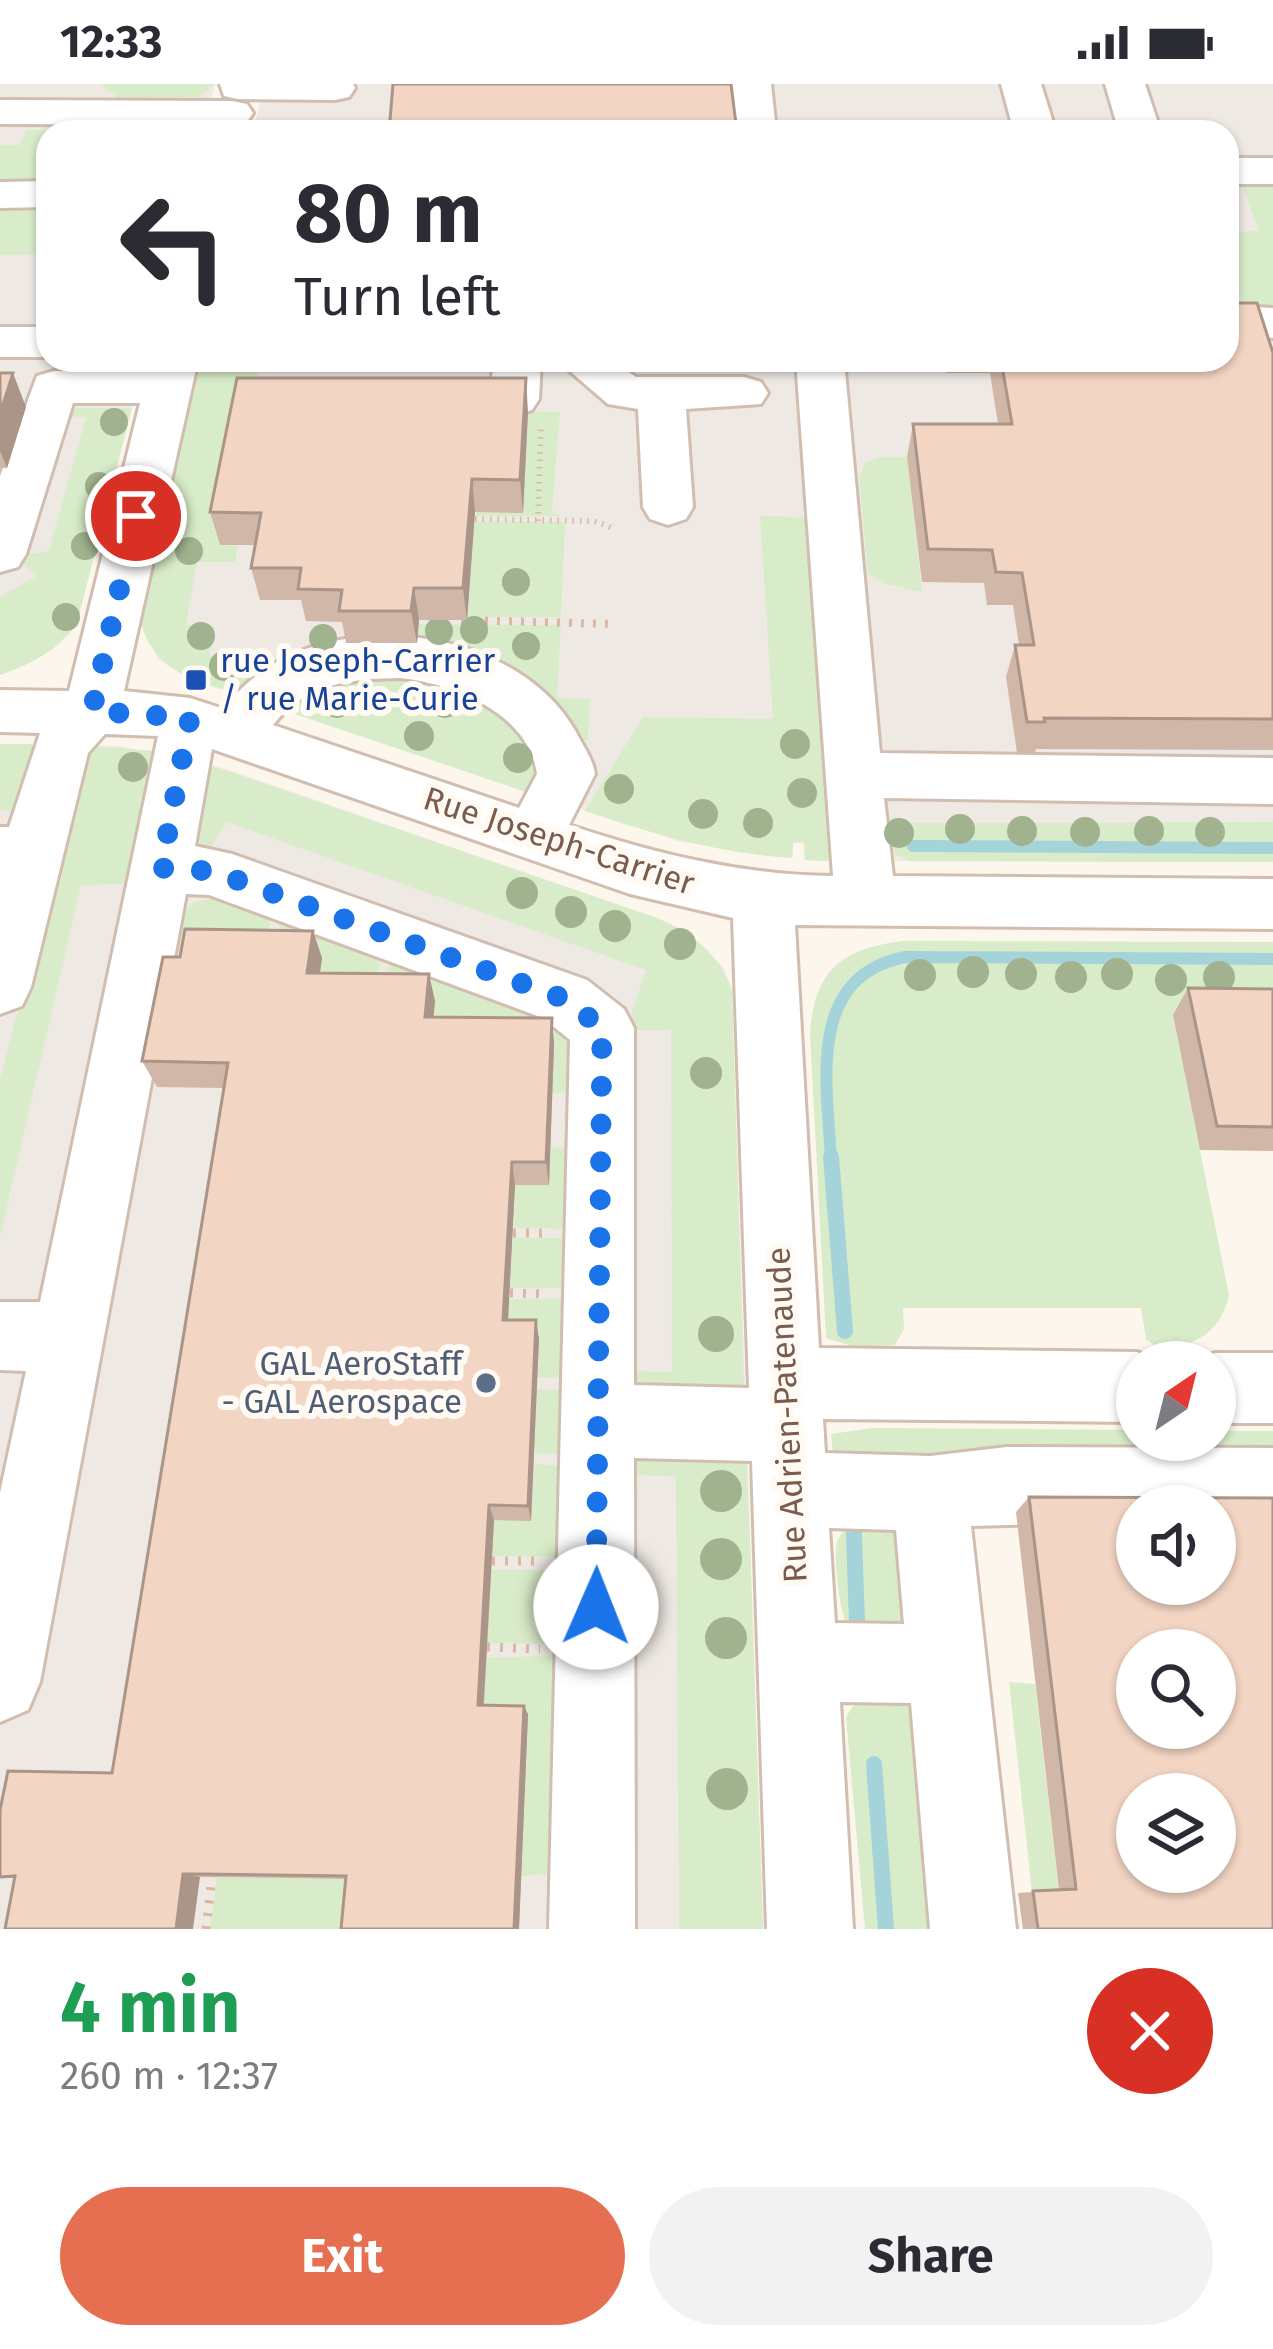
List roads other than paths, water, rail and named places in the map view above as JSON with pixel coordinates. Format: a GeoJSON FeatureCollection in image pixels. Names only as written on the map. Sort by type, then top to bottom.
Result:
{"type":"FeatureCollection","features":[{"type":"Feature","properties":{"kind":"street"},"geometry":{"type":"LineString","coordinates":[[76,84],[121,120]]}},
{"type":"Feature","properties":{"kind":"street"},"geometry":{"type":"LineString","coordinates":[[752,84],[754,120]]}},
{"type":"Feature","properties":{"kind":"street"},"geometry":{"type":"LineString","coordinates":[[1021,84],[1032,120]]}},
{"type":"Feature","properties":{"kind":"street"},"geometry":{"type":"LineString","coordinates":[[1125,84],[1136,120]]}},
{"type":"Feature","properties":{"kind":"street"},"geometry":{"type":"LineString","coordinates":[[142,120],[335,86],[330,120]]}},
{"type":"Feature","properties":{"kind":"street"},"geometry":{"type":"LineString","coordinates":[[0,112],[91,120]]}},
{"type":"Feature","properties":{"kind":"street"},"geometry":{"type":"LineString","coordinates":[[1239,171],[1273,171]]}},
{"type":"Feature","properties":{"kind":"street"},"geometry":{"type":"LineString","coordinates":[[0,195],[36,194]]}},
{"type":"Feature","properties":{"kind":"street"},"geometry":{"type":"LineString","coordinates":[[1239,321],[1273,323]]}},
{"type":"Feature","properties":{"kind":"street"},"geometry":{"type":"LineString","coordinates":[[0,342],[36,356]]}},
{"type":"Feature","properties":{"kind":"street"},"geometry":{"type":"LineString","coordinates":[[0,554],[51,372]]}},
{"type":"Feature","properties":{"kind":"street"},"geometry":{"type":"LineString","coordinates":[[597,372],[625,393],[744,393]]}},
{"type":"Feature","properties":{"kind":"street"},"geometry":{"type":"LineString","coordinates":[[821,372],[866,903]]}},
{"type":"Feature","properties":{"kind":"street"},"geometry":{"type":"LineString","coordinates":[[2,968],[15,851],[62,744],[92,711],[171,373]]}},
{"type":"Feature","properties":{"kind":"street"},"geometry":{"type":"LineString","coordinates":[[661,393],[668,507]]}},
{"type":"Feature","properties":{"kind":"street"},"geometry":{"type":"LineString","coordinates":[[0,1682],[161,868],[214,726],[278,685],[350,660],[419,657],[466,668],[526,705],[565,765],[566,774],[534,836]]}},
{"type":"Feature","properties":{"kind":"street","name":"Rue Joseph-Carrier"},"geometry":{"type":"LineString","coordinates":[[0,711],[92,711],[214,726],[658,878],[763,900],[1273,904]]}},
{"type":"Feature","properties":{"kind":"street"},"geometry":{"type":"LineString","coordinates":[[853,776],[1273,781]]}},
{"type":"Feature","properties":{"kind":"street"},"geometry":{"type":"LineString","coordinates":[[161,868],[212,871],[520,983],[581,1008],[602,1028],[592,1929]]}},
{"type":"Feature","properties":{"kind":"street","name":"Rue Adrien-Patenaude"},"geometry":{"type":"LineString","coordinates":[[763,900],[810,1929]]}},
{"type":"Feature","properties":{"kind":"street"},"geometry":{"type":"LineString","coordinates":[[0,1336],[68,1337]]}},
{"type":"Feature","properties":{"kind":"street"},"geometry":{"type":"LineString","coordinates":[[1236,1388],[1273,1388]]}},
{"type":"Feature","properties":{"kind":"street"},"geometry":{"type":"LineString","coordinates":[[599,1420],[788,1433],[1116,1390]]}},
{"type":"Feature","properties":{"kind":"street"},"geometry":{"type":"LineString","coordinates":[[788,1433],[930,1493],[1007,1484],[1273,1485]]}},
{"type":"Feature","properties":{"kind":"street"},"geometry":{"type":"LineString","coordinates":[[930,1493],[973,1929]]}},
{"type":"Feature","properties":{"kind":"street"},"geometry":{"type":"LineString","coordinates":[[798,1662],[946,1664]]}},
{"type":"Feature","properties":{"kind":"waterway"},"geometry":{"type":"LineString","coordinates":[[913,846],[1273,848]]}},
{"type":"Feature","properties":{"kind":"waterway"},"geometry":{"type":"LineString","coordinates":[[831,1160],[829,1037],[837,1009],[851,986],[873,968],[905,957],[1273,959]]}},
{"type":"Feature","properties":{"kind":"waterway"},"geometry":{"type":"LineString","coordinates":[[831,1157],[845,1331]]}},
{"type":"Feature","properties":{"kind":"waterway"},"geometry":{"type":"LineString","coordinates":[[854,1535],[857,1622]]}},
{"type":"Feature","properties":{"kind":"waterway"},"geometry":{"type":"LineString","coordinates":[[874,1764],[886,1929]]}},
{"type":"Feature","properties":{"kind":"place","name":"rue Joseph-Carrier / rue Marie-Curie"},"geometry":{"type":"Point","coordinates":[196,680]}},
{"type":"Feature","properties":{"kind":"place","name":"GAL AeroStaff - GAL Aerospace"},"geometry":{"type":"Point","coordinates":[486,1383]}}]}
